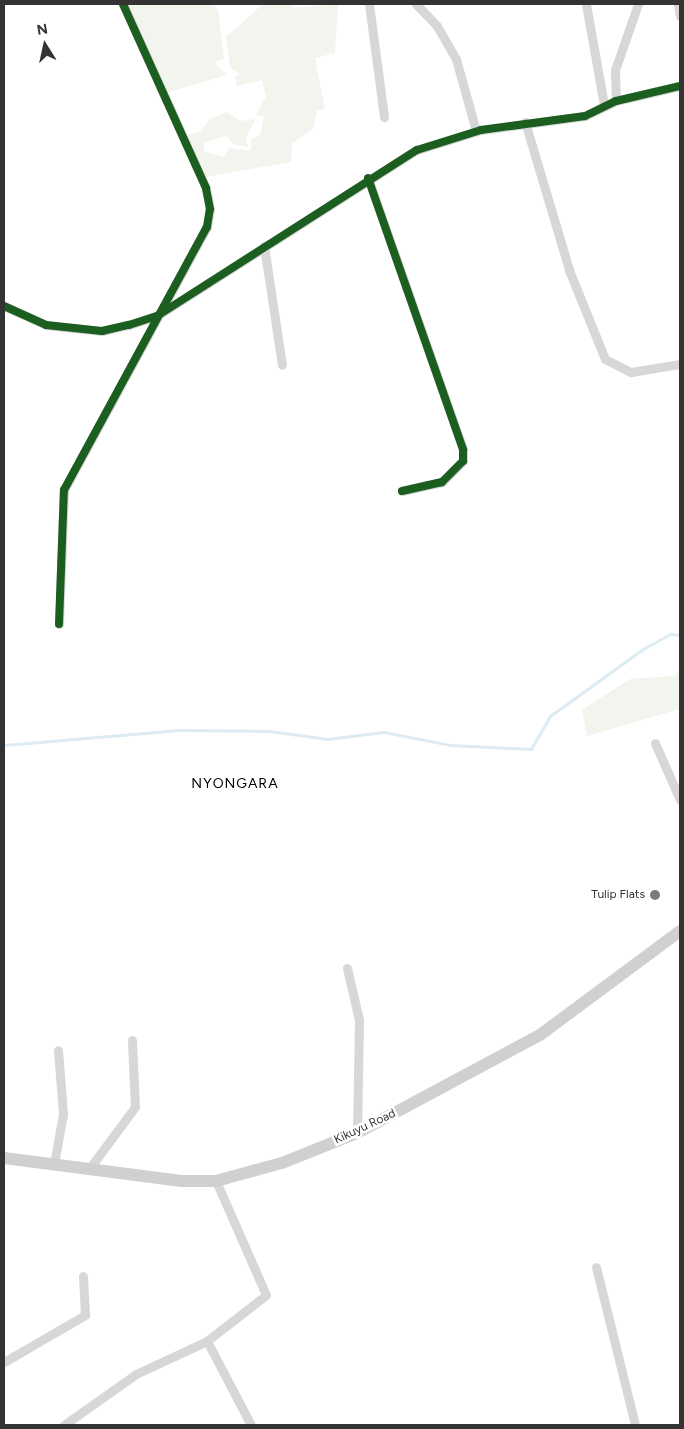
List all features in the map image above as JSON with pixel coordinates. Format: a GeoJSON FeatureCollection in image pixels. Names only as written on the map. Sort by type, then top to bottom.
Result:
{"type":"FeatureCollection","features":[{"type":"Feature","properties":{"kind":"main road","name":"Kikuyu Road"},"geometry":{"type":"LineString","coordinates":[[4,1158],[182,1181],[216,1180],[282,1163],[356,1133],[540,1035],[680,931]]}},
{"type":"Feature","properties":{"kind":"street"},"geometry":{"type":"LineString","coordinates":[[59,624],[64,490],[207,227],[210,210],[206,188],[123,4]]}},
{"type":"Feature","properties":{"kind":"street"},"geometry":{"type":"LineString","coordinates":[[369,4],[384,117]]}},
{"type":"Feature","properties":{"kind":"street"},"geometry":{"type":"LineString","coordinates":[[416,4],[454,53],[476,131]]}},
{"type":"Feature","properties":{"kind":"street"},"geometry":{"type":"LineString","coordinates":[[586,4],[604,105]]}},
{"type":"Feature","properties":{"kind":"street"},"geometry":{"type":"LineString","coordinates":[[616,101],[615,70],[638,4]]}},
{"type":"Feature","properties":{"kind":"street"},"geometry":{"type":"LineString","coordinates":[[678,4],[680,16]]}},
{"type":"Feature","properties":{"kind":"street"},"geometry":{"type":"LineString","coordinates":[[4,306],[46,324],[102,330],[157,316],[368,178],[416,150],[476,131],[525,122],[585,116],[604,105],[616,101],[680,86]]}},
{"type":"Feature","properties":{"kind":"street"},"geometry":{"type":"LineString","coordinates":[[525,122],[569,270],[605,359],[631,372],[680,364]]}},
{"type":"Feature","properties":{"kind":"street"},"geometry":{"type":"LineString","coordinates":[[368,178],[463,450],[463,460],[442,482],[402,491]]}},
{"type":"Feature","properties":{"kind":"street"},"geometry":{"type":"LineString","coordinates":[[264,246],[282,365]]}},
{"type":"Feature","properties":{"kind":"street"},"geometry":{"type":"LineString","coordinates":[[655,743],[680,800]]}},
{"type":"Feature","properties":{"kind":"street"},"geometry":{"type":"LineString","coordinates":[[347,968],[359,1020],[356,1133]]}},
{"type":"Feature","properties":{"kind":"street"},"geometry":{"type":"LineString","coordinates":[[90,1169],[135,1107],[132,1040]]}},
{"type":"Feature","properties":{"kind":"street"},"geometry":{"type":"LineString","coordinates":[[54,1164],[63,1114],[58,1050]]}},
{"type":"Feature","properties":{"kind":"street"},"geometry":{"type":"LineString","coordinates":[[64,1425],[136,1374],[207,1341],[266,1295],[216,1180]]}},
{"type":"Feature","properties":{"kind":"street"},"geometry":{"type":"LineString","coordinates":[[596,1267],[635,1425]]}},
{"type":"Feature","properties":{"kind":"street"},"geometry":{"type":"LineString","coordinates":[[4,1362],[85,1315],[83,1276]]}},
{"type":"Feature","properties":{"kind":"street"},"geometry":{"type":"LineString","coordinates":[[207,1341],[251,1425]]}},
{"type":"Feature","properties":{"kind":"shaded area"},"geometry":{"type":"Polygon","coordinates":[[[125,4],[213,4],[218,10],[224,59],[214,62],[227,75],[165,93],[125,4]]]}},
{"type":"Feature","properties":{"kind":"shaded area"},"geometry":{"type":"Polygon","coordinates":[[[263,4],[292,4],[293,8],[338,4],[335,53],[315,58],[325,108],[317,111],[313,129],[292,143],[291,162],[205,177],[186,135],[199,132],[210,119],[227,112],[240,121],[256,119],[246,137],[248,147],[233,144],[226,136],[204,143],[204,151],[224,157],[229,148],[251,151],[251,139],[260,135],[264,117],[256,115],[266,96],[262,80],[237,86],[235,76],[241,75],[230,67],[226,37],[263,4]]]}},
{"type":"Feature","properties":{"kind":"shaded area"},"geometry":{"type":"Polygon","coordinates":[[[680,669],[680,709],[587,736],[582,710],[630,679],[673,676],[680,669]]]}},
{"type":"Feature","properties":{"kind":"waterway"},"geometry":{"type":"LineString","coordinates":[[4,745],[179,730],[269,731],[327,739],[384,732],[450,745],[531,749],[550,716],[643,649],[670,634],[680,635]]}},
{"type":"Feature","properties":{"kind":"cycle path"},"geometry":{"type":"LineString","coordinates":[[59,624],[64,490],[207,227],[210,209],[206,188],[123,4]]}},
{"type":"Feature","properties":{"kind":"cycle path"},"geometry":{"type":"LineString","coordinates":[[4,306],[46,325],[102,331],[157,316],[417,150],[481,130],[585,116],[616,101],[680,86]]}},
{"type":"Feature","properties":{"kind":"cycle path"},"geometry":{"type":"LineString","coordinates":[[368,178],[463,450],[463,461],[442,482],[402,491]]}},
{"type":"Feature","properties":{"kind":"place","name":"Tulip Flats"},"geometry":{"type":"Point","coordinates":[655,895]}},
{"type":"Feature","properties":{"kind":"district","name":"NYONGARA"},"geometry":{"type":"Point","coordinates":[235,784]}}]}
